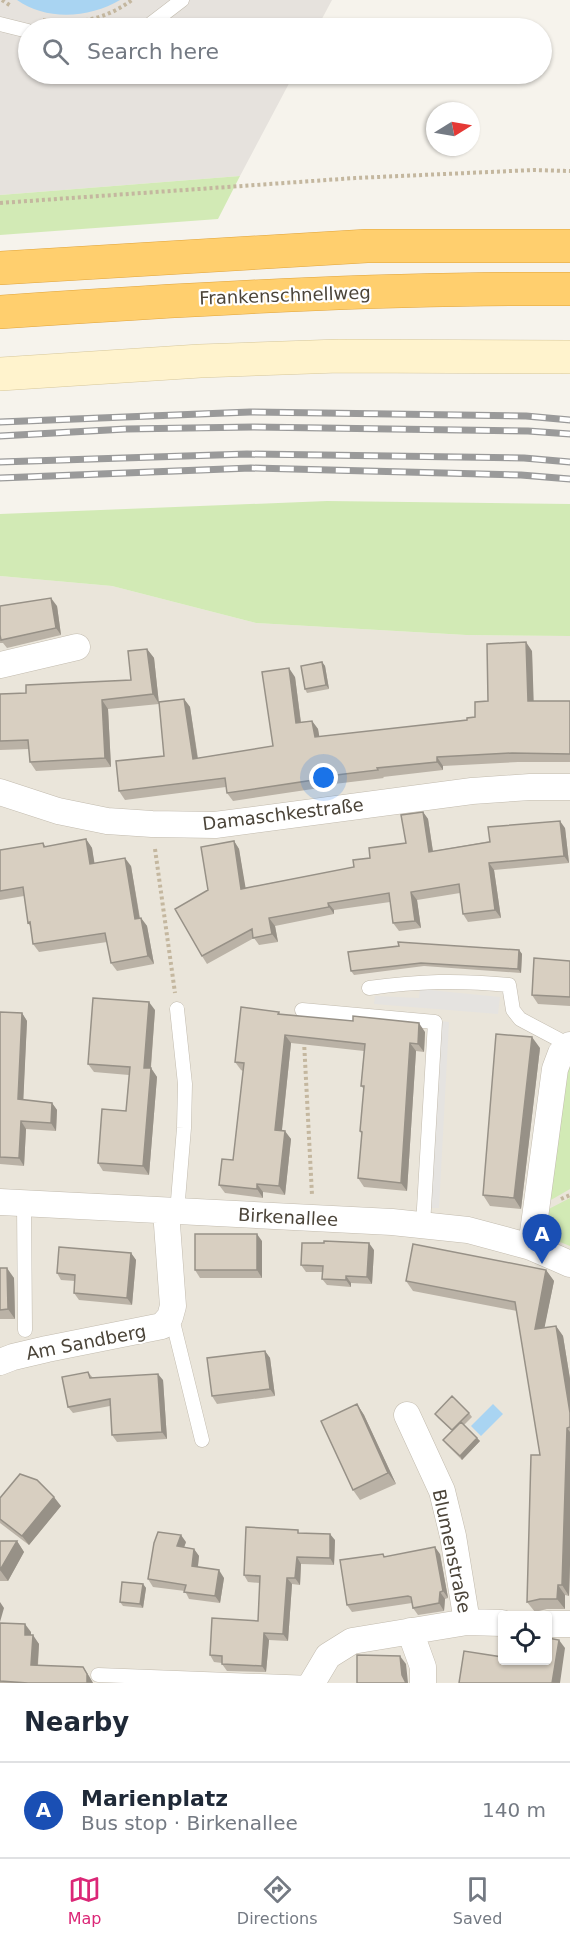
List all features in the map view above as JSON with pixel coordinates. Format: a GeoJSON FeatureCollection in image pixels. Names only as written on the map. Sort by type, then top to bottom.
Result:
{"type":"FeatureCollection","features":[{"type":"Feature","properties":{"kind":"highway"},"geometry":{"type":"LineString","coordinates":[[0,268],[367,246],[570,246]]}},
{"type":"Feature","properties":{"kind":"highway","name":"Frankenschnellweg"},"geometry":{"type":"LineString","coordinates":[[0,312],[281,295],[456,289],[570,289]]}},
{"type":"Feature","properties":{"kind":"main road"},"geometry":{"type":"LineString","coordinates":[[0,374],[200,361],[339,356],[570,357]]}},
{"type":"Feature","properties":{"kind":"street"},"geometry":{"type":"LineString","coordinates":[[0,666],[77,647]]}},
{"type":"Feature","properties":{"kind":"street","name":"Damaschkestraße"},"geometry":{"type":"LineString","coordinates":[[0,792],[58,811],[98,819],[152,824],[215,825],[472,791],[570,787]]}},
{"type":"Feature","properties":{"kind":"street"},"geometry":{"type":"LineString","coordinates":[[531,1247],[555,1070],[561,1053],[569,1045]]}},
{"type":"Feature","properties":{"kind":"street","name":"Birkenallee"},"geometry":{"type":"LineString","coordinates":[[12,1202],[423,1225],[468,1230],[531,1247],[570,1264]]}},
{"type":"Feature","properties":{"kind":"street"},"geometry":{"type":"LineString","coordinates":[[171,1211],[173,1296],[171,1314]]}},
{"type":"Feature","properties":{"kind":"street","name":"Am Sandberg"},"geometry":{"type":"LineString","coordinates":[[0,1362],[46,1349],[162,1326],[171,1314]]}},
{"type":"Feature","properties":{"kind":"street","name":"Blumenstraße"},"geometry":{"type":"LineString","coordinates":[[407,1415],[442,1491],[453,1536],[467,1622]]}},
{"type":"Feature","properties":{"kind":"street","name":"Blumenstraße"},"geometry":{"type":"LineString","coordinates":[[312,1683],[328,1656],[352,1641],[467,1622],[498,1623]]}},
{"type":"Feature","properties":{"kind":"street"},"geometry":{"type":"LineString","coordinates":[[552,1624],[570,1624]]}},
{"type":"Feature","properties":{"kind":"street"},"geometry":{"type":"LineString","coordinates":[[410,1631],[423,1667],[423,1683]]}},
{"type":"Feature","properties":{"kind":"lane"},"geometry":{"type":"LineString","coordinates":[[158,18],[182,0]]}},
{"type":"Feature","properties":{"kind":"lane"},"geometry":{"type":"LineString","coordinates":[[0,24],[18,28]]}},
{"type":"Feature","properties":{"kind":"lane"},"geometry":{"type":"LineString","coordinates":[[369,988],[430,981],[468,981],[509,985],[513,1010],[520,1019],[569,1045]]}},
{"type":"Feature","properties":{"kind":"lane"},"geometry":{"type":"LineString","coordinates":[[171,1211],[184,1128],[185,1084],[177,1009]]}},
{"type":"Feature","properties":{"kind":"lane"},"geometry":{"type":"LineString","coordinates":[[302,1010],[435,1022],[423,1225]]}},
{"type":"Feature","properties":{"kind":"lane"},"geometry":{"type":"LineString","coordinates":[[12,1202],[25,1330]]}},
{"type":"Feature","properties":{"kind":"lane"},"geometry":{"type":"LineString","coordinates":[[171,1314],[202,1440]]}},
{"type":"Feature","properties":{"kind":"lane"},"geometry":{"type":"LineString","coordinates":[[98,1675],[312,1683]]}},
{"type":"Feature","properties":{"kind":"path"},"geometry":{"type":"LineString","coordinates":[[2,0],[14,8]]}},
{"type":"Feature","properties":{"kind":"path"},"geometry":{"type":"LineString","coordinates":[[98,18],[120,9],[132,0]]}},
{"type":"Feature","properties":{"kind":"path"},"geometry":{"type":"LineString","coordinates":[[0,203],[355,178],[534,170],[570,171]]}},
{"type":"Feature","properties":{"kind":"path"},"geometry":{"type":"LineString","coordinates":[[152,824],[177,1009]]}},
{"type":"Feature","properties":{"kind":"path"},"geometry":{"type":"LineString","coordinates":[[302,1010],[314,1218]]}},
{"type":"Feature","properties":{"kind":"shaded area"},"geometry":{"type":"Polygon","coordinates":[[[0,0],[332,0],[322,18],[18,18],[18,84],[289,84],[240,176],[0,195],[0,0]]]}},
{"type":"Feature","properties":{"kind":"shaded area"},"geometry":{"type":"Polygon","coordinates":[[[0,576],[112,586],[256,623],[466,635],[570,636],[570,1683],[0,1683],[0,576]]]}},
{"type":"Feature","properties":{"kind":"shaded area"},"geometry":{"type":"Polygon","coordinates":[[[420,989],[500,997],[498,1014],[374,1004],[375,996],[419,998],[420,989]]]}},
{"type":"Feature","properties":{"kind":"shaded area"},"geometry":{"type":"Polygon","coordinates":[[[440,1021],[449,1022],[439,1208],[430,1208],[440,1021]]]}},
{"type":"Feature","properties":{"kind":"green space"},"geometry":{"type":"Polygon","coordinates":[[[240,176],[218,219],[0,235],[0,195],[240,176]]]}},
{"type":"Feature","properties":{"kind":"green space"},"geometry":{"type":"Polygon","coordinates":[[[327,501],[570,504],[570,636],[466,635],[256,623],[112,586],[0,576],[0,514],[327,501]]]}},
{"type":"Feature","properties":{"kind":"green space"},"geometry":{"type":"Polygon","coordinates":[[[570,1061],[570,1189],[544,1204],[560,1080],[570,1061]]]}},
{"type":"Feature","properties":{"kind":"green space"},"geometry":{"type":"Polygon","coordinates":[[[570,1198],[570,1246],[543,1235],[543,1212],[570,1198]]]}},
{"type":"Feature","properties":{"kind":"water"},"geometry":{"type":"Polygon","coordinates":[[[17,0],[120,0],[95,11],[68,15],[41,11],[17,0]]]}},
{"type":"Feature","properties":{"kind":"water"},"geometry":{"type":"Polygon","coordinates":[[[493,1404],[503,1414],[481,1436],[471,1426],[493,1404]]]}},
{"type":"Feature","properties":{"kind":"building"},"geometry":{"type":"Polygon","coordinates":[[[51,598],[56,628],[1,640],[0,606],[51,598]]]}},
{"type":"Feature","properties":{"kind":"building"},"geometry":{"type":"Polygon","coordinates":[[[526,642],[528,701],[570,701],[570,754],[512,753],[437,757],[437,762],[377,768],[378,770],[320,777],[320,779],[227,793],[225,778],[119,791],[116,761],[164,756],[159,702],[184,699],[193,759],[273,746],[262,672],[289,668],[296,723],[312,721],[315,737],[467,720],[467,718],[475,717],[475,702],[488,701],[487,644],[526,642]]]}},
{"type":"Feature","properties":{"kind":"building"},"geometry":{"type":"Polygon","coordinates":[[[147,649],[153,694],[102,700],[105,758],[30,762],[28,740],[0,741],[0,694],[26,693],[26,685],[131,680],[128,651],[147,649]]]}},
{"type":"Feature","properties":{"kind":"building"},"geometry":{"type":"Polygon","coordinates":[[[322,662],[326,685],[305,689],[301,666],[322,662]]]}},
{"type":"Feature","properties":{"kind":"building"},"geometry":{"type":"Polygon","coordinates":[[[423,812],[429,852],[490,842],[488,827],[560,821],[564,856],[489,863],[495,910],[463,914],[459,884],[411,892],[415,921],[393,923],[389,893],[328,903],[329,907],[269,918],[272,934],[253,938],[252,929],[202,956],[175,909],[208,890],[201,847],[234,841],[241,889],[354,867],[353,860],[370,858],[369,848],[406,843],[401,815],[423,812]]]}},
{"type":"Feature","properties":{"kind":"building"},"geometry":{"type":"Polygon","coordinates":[[[86,839],[90,864],[125,858],[135,919],[141,918],[148,956],[111,963],[105,933],[33,944],[23,887],[0,891],[0,850],[43,843],[44,847],[86,839]]]}},
{"type":"Feature","properties":{"kind":"building"},"geometry":{"type":"Polygon","coordinates":[[[398,942],[519,950],[518,969],[421,963],[351,971],[348,952],[399,946],[398,942]]]}},
{"type":"Feature","properties":{"kind":"building"},"geometry":{"type":"Polygon","coordinates":[[[534,958],[570,961],[570,997],[532,995],[534,958]]]}},
{"type":"Feature","properties":{"kind":"building"},"geometry":{"type":"Polygon","coordinates":[[[93,998],[149,1002],[144,1068],[151,1068],[143,1166],[98,1163],[102,1109],[126,1111],[130,1067],[88,1064],[93,998]]]}},
{"type":"Feature","properties":{"kind":"building"},"geometry":{"type":"Polygon","coordinates":[[[241,1007],[279,1012],[278,1014],[353,1021],[353,1016],[419,1023],[418,1044],[410,1043],[401,1183],[358,1178],[364,1086],[361,1086],[365,1044],[285,1035],[275,1130],[285,1131],[279,1186],[257,1184],[257,1189],[219,1185],[222,1159],[233,1160],[244,1063],[235,1062],[241,1007]]]}},
{"type":"Feature","properties":{"kind":"building"},"geometry":{"type":"Polygon","coordinates":[[[0,1012],[22,1013],[18,1099],[52,1103],[51,1123],[21,1121],[19,1158],[0,1157],[0,1012]]]}},
{"type":"Feature","properties":{"kind":"building"},"geometry":{"type":"Polygon","coordinates":[[[496,1034],[532,1037],[514,1198],[483,1195],[496,1034]]]}},
{"type":"Feature","properties":{"kind":"building"},"geometry":{"type":"Polygon","coordinates":[[[195,1234],[257,1234],[257,1270],[195,1270],[195,1234]]]}},
{"type":"Feature","properties":{"kind":"building"},"geometry":{"type":"Polygon","coordinates":[[[324,1241],[369,1243],[367,1277],[346,1276],[346,1280],[322,1279],[323,1266],[301,1265],[302,1243],[324,1243],[324,1241]]]}},
{"type":"Feature","properties":{"kind":"building"},"geometry":{"type":"Polygon","coordinates":[[[413,1244],[546,1270],[535,1329],[556,1326],[570,1413],[570,1427],[567,1428],[562,1585],[558,1585],[557,1599],[527,1602],[531,1455],[540,1455],[515,1302],[406,1281],[413,1244]]]}},
{"type":"Feature","properties":{"kind":"building"},"geometry":{"type":"Polygon","coordinates":[[[59,1247],[131,1253],[127,1298],[74,1293],[75,1275],[57,1273],[59,1247]]]}},
{"type":"Feature","properties":{"kind":"building"},"geometry":{"type":"Polygon","coordinates":[[[0,1268],[7,1268],[8,1309],[0,1310],[0,1268]]]}},
{"type":"Feature","properties":{"kind":"building"},"geometry":{"type":"Polygon","coordinates":[[[265,1351],[270,1389],[212,1396],[207,1358],[265,1351]]]}},
{"type":"Feature","properties":{"kind":"building"},"geometry":{"type":"Polygon","coordinates":[[[88,1372],[90,1378],[158,1374],[162,1432],[112,1435],[110,1399],[68,1407],[62,1377],[88,1372]]]}},
{"type":"Feature","properties":{"kind":"building"},"geometry":{"type":"Polygon","coordinates":[[[452,1396],[469,1413],[452,1430],[435,1414],[452,1396]]]}},
{"type":"Feature","properties":{"kind":"building"},"geometry":{"type":"Polygon","coordinates":[[[357,1404],[388,1473],[353,1490],[321,1421],[357,1404]]]}},
{"type":"Feature","properties":{"kind":"building"},"geometry":{"type":"Polygon","coordinates":[[[461,1422],[477,1438],[460,1456],[443,1440],[461,1422]]]}},
{"type":"Feature","properties":{"kind":"building"},"geometry":{"type":"Polygon","coordinates":[[[20,1474],[37,1480],[54,1497],[22,1536],[0,1519],[0,1498],[20,1474]]]}},
{"type":"Feature","properties":{"kind":"building"},"geometry":{"type":"Polygon","coordinates":[[[246,1527],[330,1534],[330,1558],[297,1557],[295,1578],[287,1578],[283,1634],[264,1633],[262,1666],[222,1664],[222,1656],[210,1655],[212,1618],[258,1621],[260,1576],[244,1575],[246,1527]]]}},
{"type":"Feature","properties":{"kind":"building"},"geometry":{"type":"Polygon","coordinates":[[[158,1532],[181,1535],[177,1546],[194,1549],[192,1566],[219,1570],[215,1596],[184,1592],[186,1585],[148,1579],[158,1532]]]}},
{"type":"Feature","properties":{"kind":"building"},"geometry":{"type":"Polygon","coordinates":[[[0,1541],[17,1541],[0,1570],[0,1541]]]}},
{"type":"Feature","properties":{"kind":"building"},"geometry":{"type":"Polygon","coordinates":[[[435,1547],[443,1591],[440,1592],[439,1603],[413,1608],[411,1597],[408,1596],[347,1605],[340,1560],[383,1554],[384,1557],[435,1547]]]}},
{"type":"Feature","properties":{"kind":"building"},"geometry":{"type":"Polygon","coordinates":[[[122,1582],[143,1584],[140,1604],[120,1602],[122,1582]]]}},
{"type":"Feature","properties":{"kind":"building"},"geometry":{"type":"Polygon","coordinates":[[[0,1623],[25,1624],[25,1635],[33,1635],[31,1665],[83,1667],[87,1674],[87,1683],[0,1681],[0,1623]]]}},
{"type":"Feature","properties":{"kind":"building"},"geometry":{"type":"Polygon","coordinates":[[[552,1639],[559,1640],[552,1683],[459,1683],[464,1651],[498,1656],[498,1665],[552,1665],[552,1639]]]}},
{"type":"Feature","properties":{"kind":"building"},"geometry":{"type":"Polygon","coordinates":[[[357,1655],[400,1656],[402,1675],[406,1683],[357,1683],[357,1655]]]}},
{"type":"Feature","properties":{"kind":"railway"},"geometry":{"type":"LineString","coordinates":[[0,422],[250,412],[526,416],[570,420]]}},
{"type":"Feature","properties":{"kind":"railway"},"geometry":{"type":"LineString","coordinates":[[0,436],[126,429],[253,427],[528,431],[570,434]]}},
{"type":"Feature","properties":{"kind":"railway"},"geometry":{"type":"LineString","coordinates":[[0,462],[247,454],[524,458],[570,462]]}},
{"type":"Feature","properties":{"kind":"railway"},"geometry":{"type":"LineString","coordinates":[[0,478],[251,468],[521,475],[570,479]]}},
{"type":"Feature","properties":{"kind":"place","name":"Marienplatz"},"geometry":{"type":"Point","coordinates":[542,1264]}}]}
